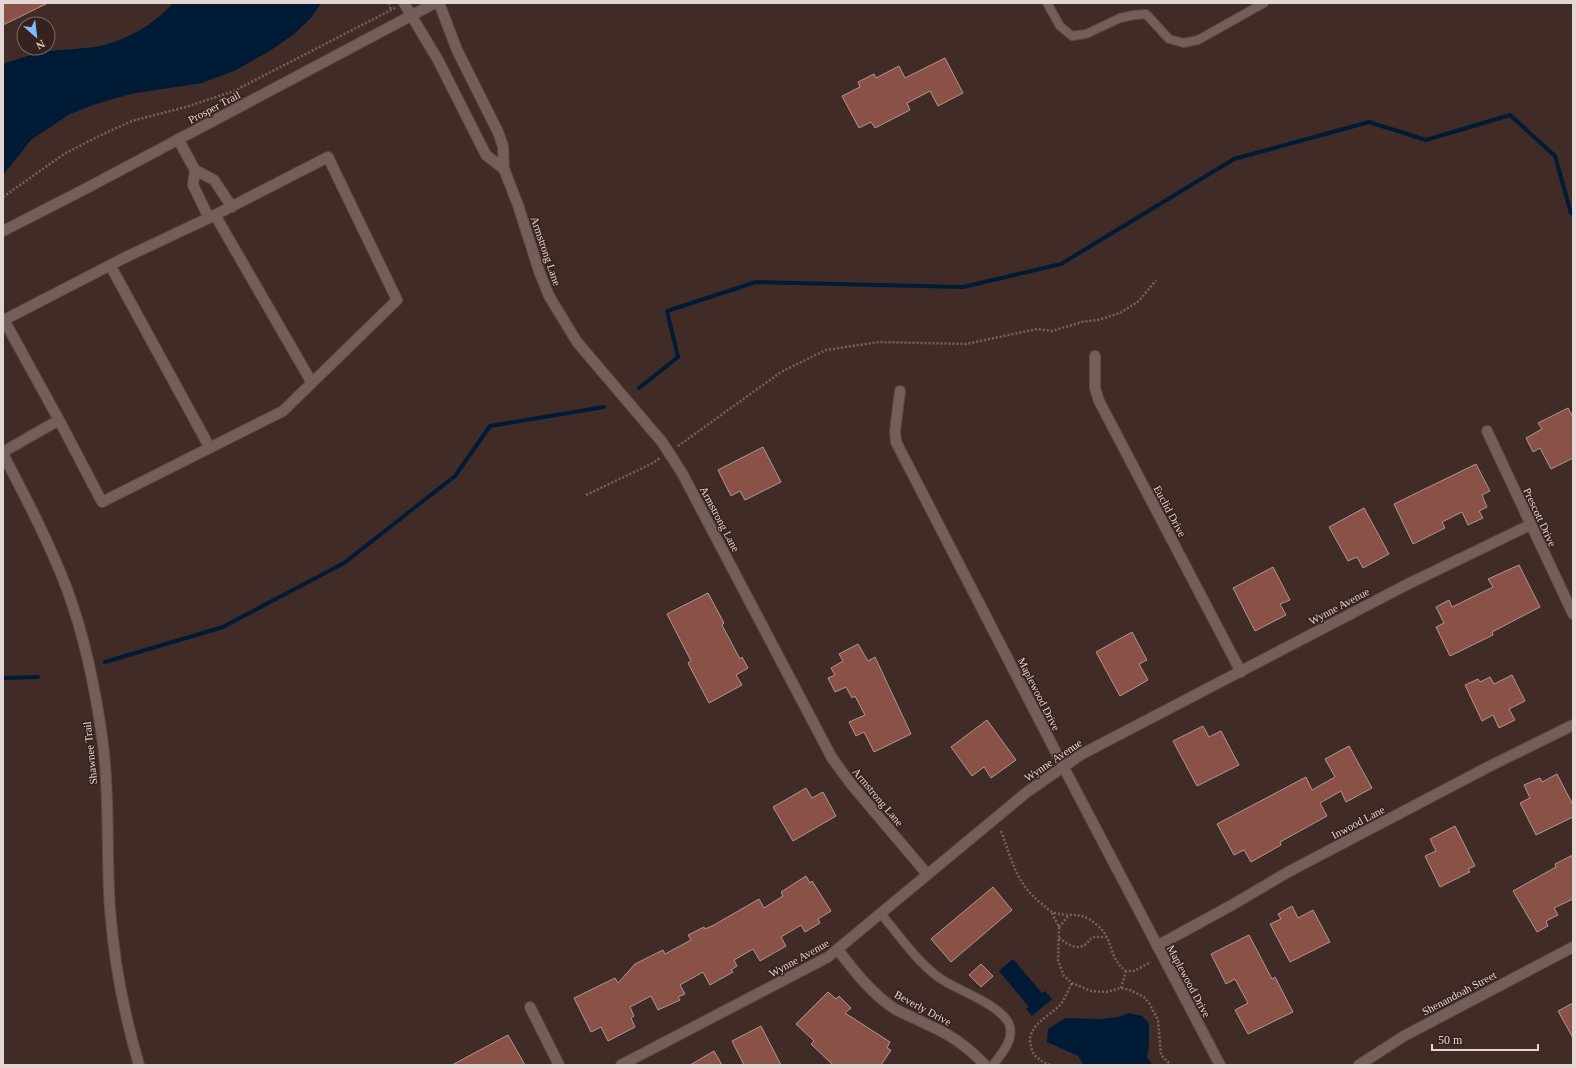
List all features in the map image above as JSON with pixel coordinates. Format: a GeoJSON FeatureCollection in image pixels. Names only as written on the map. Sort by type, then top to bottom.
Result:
{"type":"FeatureCollection","features":[{"type":"Feature","properties":{"kind":"street","name":"Prosper Trail"},"geometry":{"type":"LineString","coordinates":[[3,231],[435,3]]}},
{"type":"Feature","properties":{"kind":"street","name":"Armstrong Lane"},"geometry":{"type":"LineString","coordinates":[[439,3],[457,50],[504,146],[504,169],[518,205],[541,277],[561,318],[576,342],[669,452],[682,473],[832,758],[847,780],[927,874]]}},
{"type":"Feature","properties":{"kind":"street"},"geometry":{"type":"LineString","coordinates":[[400,5],[411,16],[438,60],[486,156],[504,169]]}},
{"type":"Feature","properties":{"kind":"street"},"geometry":{"type":"LineString","coordinates":[[178,139],[195,170],[214,180],[232,207]]}},
{"type":"Feature","properties":{"kind":"street"},"geometry":{"type":"LineString","coordinates":[[328,157],[397,300],[283,411],[102,502],[4,320],[110,266],[232,207],[328,157]]}},
{"type":"Feature","properties":{"kind":"street"},"geometry":{"type":"LineString","coordinates":[[195,170],[193,185],[312,383]]}},
{"type":"Feature","properties":{"kind":"street"},"geometry":{"type":"LineString","coordinates":[[110,266],[210,448]]}},
{"type":"Feature","properties":{"kind":"street","name":"Euclid Drive"},"geometry":{"type":"LineString","coordinates":[[1095,356],[1095,388],[1099,401],[1241,672]]}},
{"type":"Feature","properties":{"kind":"street","name":"Maplewood Drive"},"geometry":{"type":"LineString","coordinates":[[900,391],[896,417],[896,442],[1063,766],[1220,1065]]}},
{"type":"Feature","properties":{"kind":"street"},"geometry":{"type":"LineString","coordinates":[[3,453],[59,420]]}},
{"type":"Feature","properties":{"kind":"street","name":"Prescott Drive"},"geometry":{"type":"LineString","coordinates":[[1487,430],[1530,525],[1573,614]]}},
{"type":"Feature","properties":{"kind":"street","name":"Shawnee Trail"},"geometry":{"type":"LineString","coordinates":[[3,453],[42,530],[59,570],[77,619],[88,662],[104,751],[110,908],[114,953],[126,1017],[139,1065]]}},
{"type":"Feature","properties":{"kind":"street","name":"Wynne Avenue"},"geometry":{"type":"LineString","coordinates":[[622,1065],[813,966],[838,950],[927,874],[1028,792],[1063,766],[1132,727],[1241,672],[1408,584],[1530,525]]}},
{"type":"Feature","properties":{"kind":"street","name":"Inwood Lane"},"geometry":{"type":"LineString","coordinates":[[1157,946],[1288,872],[1490,766],[1573,725]]}},
{"type":"Feature","properties":{"kind":"street","name":"Shenandoah Street"},"geometry":{"type":"LineString","coordinates":[[1359,1065],[1404,1036],[1573,946]]}},
{"type":"Feature","properties":{"kind":"street","name":"Beverly Drive"},"geometry":{"type":"LineString","coordinates":[[838,950],[864,982],[882,999],[901,1012],[946,1034],[961,1044],[985,1065]]}},
{"type":"Feature","properties":{"kind":"street"},"geometry":{"type":"LineString","coordinates":[[530,1007],[559,1065]]}},
{"type":"Feature","properties":{"kind":"lane"},"geometry":{"type":"LineString","coordinates":[[1047,3],[1060,26],[1072,36],[1086,34],[1120,18],[1146,14],[1169,39],[1184,43],[1198,40],[1264,3]]}},
{"type":"Feature","properties":{"kind":"lane"},"geometry":{"type":"LineString","coordinates":[[881,914],[930,971],[946,982],[984,1002],[1004,1016],[1010,1027],[1010,1040],[993,1065]]}},
{"type":"Feature","properties":{"kind":"path"},"geometry":{"type":"LineString","coordinates":[[389,3],[391,11]]}},
{"type":"Feature","properties":{"kind":"path"},"geometry":{"type":"LineString","coordinates":[[3,197],[64,154],[99,136],[132,121],[186,107],[234,91],[400,5]]}},
{"type":"Feature","properties":{"kind":"path"},"geometry":{"type":"LineString","coordinates":[[586,495],[653,463],[782,372],[826,350],[879,342],[966,344],[1037,329],[1052,332],[1082,322],[1098,320],[1120,314],[1138,301],[1156,280]]}},
{"type":"Feature","properties":{"kind":"path"},"geometry":{"type":"LineString","coordinates":[[1001,831],[1018,877],[1029,893],[1052,913],[1059,928],[1058,960],[1064,976],[1072,983],[1091,991],[1112,991],[1121,988],[1130,990],[1144,997],[1149,1002],[1158,1020],[1161,1055],[1171,1065]]}},
{"type":"Feature","properties":{"kind":"path"},"geometry":{"type":"LineString","coordinates":[[1052,913],[1078,915],[1088,918],[1099,926],[1110,943],[1115,962],[1126,971],[1134,971],[1151,962]]}},
{"type":"Feature","properties":{"kind":"path"},"geometry":{"type":"LineString","coordinates":[[1059,928],[1069,915]]}},
{"type":"Feature","properties":{"kind":"path"},"geometry":{"type":"LineString","coordinates":[[1059,938],[1075,947],[1084,945],[1093,937],[1107,937]]}},
{"type":"Feature","properties":{"kind":"path"},"geometry":{"type":"LineString","coordinates":[[1121,988],[1126,971]]}},
{"type":"Feature","properties":{"kind":"path"},"geometry":{"type":"LineString","coordinates":[[1050,1065],[1038,1059],[1033,1054],[1030,1045],[1030,1035],[1033,1029],[1060,1004],[1072,983]]}},
{"type":"Feature","properties":{"kind":"water"},"geometry":{"type":"Polygon","coordinates":[[[173,3],[321,3],[311,18],[293,35],[268,52],[234,71],[202,83],[130,94],[93,105],[70,114],[31,140],[3,175],[3,64],[26,56],[56,56],[56,51],[88,48],[120,40],[140,30],[166,11],[173,3]]]}},
{"type":"Feature","properties":{"kind":"water"},"geometry":{"type":"Polygon","coordinates":[[[1013,959],[1042,993],[1045,991],[1052,999],[1032,1016],[1026,1009],[1029,1007],[999,971],[1013,959]]]}},
{"type":"Feature","properties":{"kind":"water"},"geometry":{"type":"Polygon","coordinates":[[[1129,1013],[1142,1016],[1149,1023],[1149,1046],[1147,1057],[1152,1065],[1084,1065],[1078,1056],[1047,1042],[1048,1029],[1065,1018],[1101,1019],[1118,1017],[1129,1013]]]}},
{"type":"Feature","properties":{"kind":"building"},"geometry":{"type":"Polygon","coordinates":[[[3,3],[48,3],[21,16],[16,16],[16,19],[3,25],[3,3]]]}},
{"type":"Feature","properties":{"kind":"building"},"geometry":{"type":"Polygon","coordinates":[[[945,58],[963,93],[938,106],[930,91],[907,103],[910,110],[875,128],[871,122],[859,128],[842,96],[860,87],[858,82],[874,74],[876,78],[899,66],[905,78],[945,58]]]}},
{"type":"Feature","properties":{"kind":"building"},"geometry":{"type":"Polygon","coordinates":[[[1568,408],[1573,417],[1573,458],[1551,469],[1540,448],[1533,452],[1526,438],[1542,429],[1538,423],[1568,408]]]}},
{"type":"Feature","properties":{"kind":"building"},"geometry":{"type":"Polygon","coordinates":[[[763,447],[781,482],[745,500],[740,491],[731,496],[718,470],[763,447]]]}},
{"type":"Feature","properties":{"kind":"building"},"geometry":{"type":"Polygon","coordinates":[[[1476,464],[1490,491],[1482,495],[1487,507],[1479,511],[1483,518],[1468,525],[1462,512],[1442,522],[1445,528],[1413,544],[1394,504],[1476,464]]]}},
{"type":"Feature","properties":{"kind":"building"},"geometry":{"type":"Polygon","coordinates":[[[1364,508],[1389,554],[1363,568],[1357,557],[1348,561],[1329,527],[1364,508]]]}},
{"type":"Feature","properties":{"kind":"building"},"geometry":{"type":"Polygon","coordinates":[[[1519,565],[1540,607],[1492,632],[1493,635],[1450,656],[1436,627],[1444,623],[1436,607],[1449,600],[1452,607],[1493,587],[1488,579],[1519,565]]]}},
{"type":"Feature","properties":{"kind":"building"},"geometry":{"type":"Polygon","coordinates":[[[1273,567],[1290,600],[1280,604],[1286,615],[1255,631],[1233,588],[1273,567]]]}},
{"type":"Feature","properties":{"kind":"building"},"geometry":{"type":"Polygon","coordinates":[[[708,593],[724,623],[722,625],[740,659],[742,657],[748,668],[736,675],[742,685],[709,703],[688,663],[691,661],[667,614],[708,593]]]}},
{"type":"Feature","properties":{"kind":"building"},"geometry":{"type":"Polygon","coordinates":[[[1132,632],[1147,660],[1139,664],[1148,680],[1120,696],[1096,652],[1132,632]]]}},
{"type":"Feature","properties":{"kind":"building"},"geometry":{"type":"Polygon","coordinates":[[[858,644],[868,661],[875,657],[911,734],[874,752],[864,732],[856,736],[849,722],[865,715],[855,696],[852,698],[846,687],[835,692],[828,678],[835,675],[831,668],[843,661],[839,654],[858,644]]]}},
{"type":"Feature","properties":{"kind":"building"},"geometry":{"type":"Polygon","coordinates":[[[1512,675],[1525,701],[1509,709],[1515,720],[1499,728],[1493,715],[1482,721],[1465,685],[1478,679],[1480,682],[1490,677],[1494,684],[1512,675]]]}},
{"type":"Feature","properties":{"kind":"building"},"geometry":{"type":"Polygon","coordinates":[[[987,720],[1016,760],[991,778],[984,767],[972,776],[951,747],[987,720]]]}},
{"type":"Feature","properties":{"kind":"building"},"geometry":{"type":"Polygon","coordinates":[[[1203,726],[1209,737],[1221,731],[1239,765],[1197,786],[1173,741],[1203,726]]]}},
{"type":"Feature","properties":{"kind":"building"},"geometry":{"type":"Polygon","coordinates":[[[1349,746],[1372,788],[1346,802],[1341,791],[1320,803],[1327,816],[1280,842],[1281,845],[1251,862],[1244,850],[1234,855],[1217,824],[1306,777],[1312,790],[1335,777],[1325,759],[1349,746]]]}},
{"type":"Feature","properties":{"kind":"building"},"geometry":{"type":"Polygon","coordinates":[[[1557,774],[1573,805],[1573,817],[1536,835],[1520,803],[1530,798],[1524,785],[1540,778],[1542,782],[1557,774]]]}},
{"type":"Feature","properties":{"kind":"building"},"geometry":{"type":"Polygon","coordinates":[[[806,788],[812,798],[823,792],[836,816],[793,841],[773,807],[806,788]]]}},
{"type":"Feature","properties":{"kind":"building"},"geometry":{"type":"Polygon","coordinates":[[[1455,826],[1475,866],[1468,869],[1470,872],[1440,887],[1425,856],[1436,851],[1430,839],[1455,826]]]}},
{"type":"Feature","properties":{"kind":"building"},"geometry":{"type":"Polygon","coordinates":[[[1573,855],[1573,899],[1554,908],[1558,915],[1546,921],[1548,926],[1537,932],[1513,891],[1556,867],[1555,864],[1573,855]]]}},
{"type":"Feature","properties":{"kind":"building"},"geometry":{"type":"Polygon","coordinates":[[[806,876],[810,883],[812,881],[831,911],[818,919],[820,923],[805,932],[801,925],[781,937],[786,946],[760,961],[753,949],[734,960],[737,966],[731,970],[733,972],[710,985],[703,972],[680,985],[685,994],[678,997],[680,1000],[658,1010],[651,996],[630,1007],[634,1016],[631,1018],[635,1027],[608,1041],[601,1027],[591,1032],[574,998],[615,978],[618,983],[635,964],[663,950],[665,954],[691,940],[688,935],[704,927],[705,929],[714,925],[759,899],[764,908],[783,896],[781,892],[806,876]]]}},
{"type":"Feature","properties":{"kind":"building"},"geometry":{"type":"Polygon","coordinates":[[[993,887],[1012,910],[951,962],[931,939],[993,887]]]}},
{"type":"Feature","properties":{"kind":"building"},"geometry":{"type":"Polygon","coordinates":[[[1292,906],[1298,918],[1313,910],[1330,942],[1290,962],[1270,924],[1281,919],[1278,914],[1292,906]]]}},
{"type":"Feature","properties":{"kind":"building"},"geometry":{"type":"Polygon","coordinates":[[[1249,935],[1272,979],[1275,977],[1293,1012],[1248,1034],[1235,1010],[1248,1003],[1235,979],[1226,984],[1211,954],[1249,935]]]}},
{"type":"Feature","properties":{"kind":"building"},"geometry":{"type":"Polygon","coordinates":[[[981,964],[993,976],[981,987],[969,975],[981,964]]]}},
{"type":"Feature","properties":{"kind":"building"},"geometry":{"type":"Polygon","coordinates":[[[828,992],[836,999],[839,996],[851,1008],[845,1013],[890,1042],[887,1048],[891,1050],[881,1065],[833,1065],[811,1044],[814,1041],[796,1024],[828,992]]]}},
{"type":"Feature","properties":{"kind":"building"},"geometry":{"type":"Polygon","coordinates":[[[1573,1003],[1573,1038],[1558,1011],[1573,1003]]]}},
{"type":"Feature","properties":{"kind":"building"},"geometry":{"type":"Polygon","coordinates":[[[761,1026],[781,1065],[744,1065],[732,1041],[761,1026]]]}},
{"type":"Feature","properties":{"kind":"building"},"geometry":{"type":"Polygon","coordinates":[[[508,1035],[525,1065],[452,1065],[508,1035]]]}},
{"type":"Feature","properties":{"kind":"building"},"geometry":{"type":"Polygon","coordinates":[[[714,1051],[722,1065],[690,1065],[714,1051]]]}},
{"type":"Feature","properties":{"kind":"waterway"},"geometry":{"type":"LineString","coordinates":[[639,388],[678,357],[667,311],[756,282],[963,287],[1061,264],[1234,159],[1369,122],[1426,140],[1510,115],[1555,156],[1571,213],[1573,214]]}},
{"type":"Feature","properties":{"kind":"waterway"},"geometry":{"type":"LineString","coordinates":[[105,662],[223,627],[344,563],[455,476],[490,426],[604,407]]}},
{"type":"Feature","properties":{"kind":"waterway"},"geometry":{"type":"LineString","coordinates":[[3,678],[38,677]]}}]}
